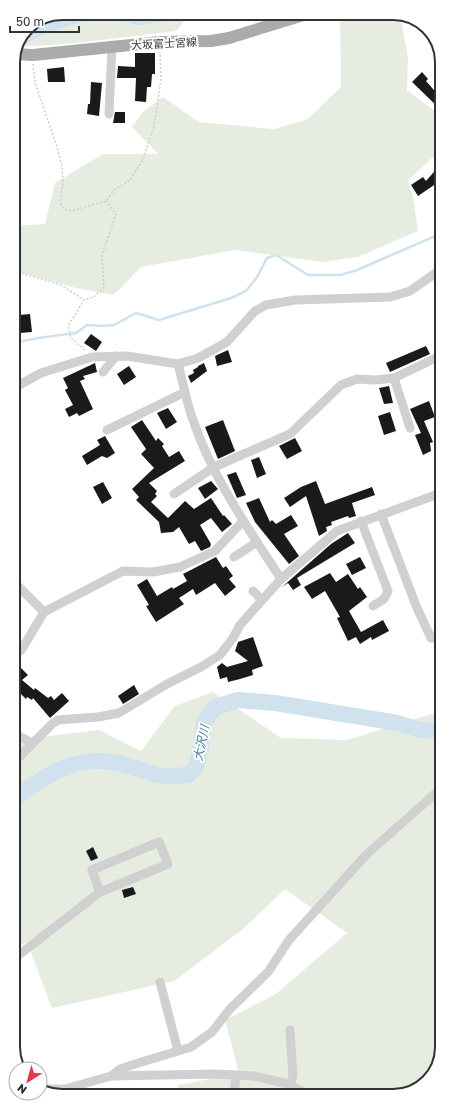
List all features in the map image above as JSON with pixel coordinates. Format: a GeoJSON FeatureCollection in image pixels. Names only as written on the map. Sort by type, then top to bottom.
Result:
{"type":"FeatureCollection","features":[{"type":"Feature","properties":{"kind":"main road","name":"大坂富士宮線"},"geometry":{"type":"LineString","coordinates":[[23,54],[160,42],[217,40],[286,20]]}},
{"type":"Feature","properties":{"kind":"street"},"geometry":{"type":"LineString","coordinates":[[108,114],[112,46]]}},
{"type":"Feature","properties":{"kind":"street"},"geometry":{"type":"LineString","coordinates":[[20,385],[40,373],[92,357],[116,356],[178,364],[198,358],[227,342],[255,311],[266,305],[295,300],[390,297],[410,291],[435,274]]}},
{"type":"Feature","properties":{"kind":"street"},"geometry":{"type":"LineString","coordinates":[[103,372],[116,356]]}},
{"type":"Feature","properties":{"kind":"street"},"geometry":{"type":"LineString","coordinates":[[174,494],[214,467],[290,434],[341,385],[357,379],[375,380],[394,378],[435,358]]}},
{"type":"Feature","properties":{"kind":"street"},"geometry":{"type":"LineString","coordinates":[[178,364],[193,420],[214,467],[243,522],[281,578]]}},
{"type":"Feature","properties":{"kind":"street"},"geometry":{"type":"LineString","coordinates":[[394,378],[410,428]]}},
{"type":"Feature","properties":{"kind":"street"},"geometry":{"type":"LineString","coordinates":[[107,430],[185,392]]}},
{"type":"Feature","properties":{"kind":"street"},"geometry":{"type":"LineString","coordinates":[[20,756],[52,724],[58,720],[98,717],[119,713],[220,655],[233,638],[240,625],[281,578],[336,531],[435,495]]}},
{"type":"Feature","properties":{"kind":"street"},"geometry":{"type":"LineString","coordinates":[[381,514],[431,638],[435,638]]}},
{"type":"Feature","properties":{"kind":"street"},"geometry":{"type":"LineString","coordinates":[[361,521],[388,591],[384,599],[373,606]]}},
{"type":"Feature","properties":{"kind":"street"},"geometry":{"type":"LineString","coordinates":[[20,650],[44,612],[123,571],[153,572],[180,567],[215,551],[243,522]]}},
{"type":"Feature","properties":{"kind":"street"},"geometry":{"type":"LineString","coordinates":[[234,557],[257,542]]}},
{"type":"Feature","properties":{"kind":"street"},"geometry":{"type":"LineString","coordinates":[[20,588],[44,612]]}},
{"type":"Feature","properties":{"kind":"street"},"geometry":{"type":"LineString","coordinates":[[253,591],[262,600]]}},
{"type":"Feature","properties":{"kind":"street"},"geometry":{"type":"LineString","coordinates":[[20,737],[32,744]]}},
{"type":"Feature","properties":{"kind":"street"},"geometry":{"type":"LineString","coordinates":[[111,1076],[120,1069],[192,1047],[212,1032],[230,1009],[268,972],[289,940],[368,854],[435,794]]}},
{"type":"Feature","properties":{"kind":"street"},"geometry":{"type":"LineString","coordinates":[[20,954],[100,892],[168,864],[159,842],[92,870],[100,892]]}},
{"type":"Feature","properties":{"kind":"street"},"geometry":{"type":"LineString","coordinates":[[160,982],[178,1051]]}},
{"type":"Feature","properties":{"kind":"street"},"geometry":{"type":"LineString","coordinates":[[290,1030],[293,1076],[290,1085]]}},
{"type":"Feature","properties":{"kind":"street"},"geometry":{"type":"LineString","coordinates":[[235,1089],[236,1075]]}},
{"type":"Feature","properties":{"kind":"street"},"geometry":{"type":"LineString","coordinates":[[64,1089],[111,1076],[236,1075],[254,1076],[290,1085],[298,1089]]}},
{"type":"Feature","properties":{"kind":"path"},"geometry":{"type":"LineString","coordinates":[[23,54],[35,82],[62,166],[63,183],[60,202],[64,208],[71,211],[106,201],[114,190],[130,180],[142,161],[154,128],[161,79],[160,42]]}},
{"type":"Feature","properties":{"kind":"path"},"geometry":{"type":"LineString","coordinates":[[92,357],[71,338],[68,326],[84,300],[94,297],[104,287],[102,255],[116,214],[106,201]]}},
{"type":"Feature","properties":{"kind":"path"},"geometry":{"type":"LineString","coordinates":[[20,274],[61,285],[84,300]]}},
{"type":"Feature","properties":{"kind":"shaded area"},"geometry":{"type":"Polygon","coordinates":[[[56,20],[185,20],[176,31],[77,43],[23,47],[34,30],[48,22],[56,20]]]}},
{"type":"Feature","properties":{"kind":"shaded area"},"geometry":{"type":"Polygon","coordinates":[[[340,20],[401,21],[408,58],[407,90],[435,111],[435,156],[408,180],[413,196],[418,231],[358,257],[323,262],[235,250],[141,267],[114,295],[76,288],[20,273],[20,226],[45,224],[55,183],[103,154],[158,154],[132,127],[143,112],[163,97],[199,122],[274,129],[308,119],[341,87],[340,20]]]}},
{"type":"Feature","properties":{"kind":"shaded area"},"geometry":{"type":"Polygon","coordinates":[[[213,692],[281,738],[347,740],[435,713],[435,1053],[431,1066],[419,1080],[407,1087],[399,1089],[234,1089],[238,1069],[225,1020],[276,994],[347,933],[285,889],[243,929],[174,981],[52,1008],[27,942],[20,946],[20,739],[99,730],[141,751],[175,706],[213,692]]]}},
{"type":"Feature","properties":{"kind":"shaded area"},"geometry":{"type":"Polygon","coordinates":[[[233,1075],[232,1089],[177,1089],[178,1085],[233,1075]]]}},
{"type":"Feature","properties":{"kind":"building"},"geometry":{"type":"Polygon","coordinates":[[[135,53],[155,53],[155,74],[152,74],[151,87],[147,87],[146,102],[135,101],[136,78],[117,78],[118,66],[135,67],[135,53]]]}},
{"type":"Feature","properties":{"kind":"building"},"geometry":{"type":"Polygon","coordinates":[[[64,67],[65,82],[48,82],[47,69],[64,67]]]}},
{"type":"Feature","properties":{"kind":"building"},"geometry":{"type":"Polygon","coordinates":[[[422,72],[428,79],[426,81],[435,91],[435,104],[412,82],[422,72]]]}},
{"type":"Feature","properties":{"kind":"building"},"geometry":{"type":"Polygon","coordinates":[[[91,82],[102,83],[99,116],[87,114],[88,104],[90,104],[91,82]]]}},
{"type":"Feature","properties":{"kind":"building"},"geometry":{"type":"Polygon","coordinates":[[[115,112],[125,112],[125,123],[113,123],[115,112]]]}},
{"type":"Feature","properties":{"kind":"building"},"geometry":{"type":"Polygon","coordinates":[[[435,171],[435,184],[418,196],[411,185],[423,177],[426,181],[435,171]]]}},
{"type":"Feature","properties":{"kind":"building"},"geometry":{"type":"Polygon","coordinates":[[[30,314],[32,332],[20,333],[20,315],[30,314]]]}},
{"type":"Feature","properties":{"kind":"building"},"geometry":{"type":"Polygon","coordinates":[[[91,334],[102,342],[96,351],[84,343],[91,334]]]}},
{"type":"Feature","properties":{"kind":"building"},"geometry":{"type":"Polygon","coordinates":[[[426,346],[430,354],[390,372],[386,363],[426,346]]]}},
{"type":"Feature","properties":{"kind":"building"},"geometry":{"type":"Polygon","coordinates":[[[228,350],[232,362],[217,366],[215,356],[228,350]]]}},
{"type":"Feature","properties":{"kind":"building"},"geometry":{"type":"Polygon","coordinates":[[[95,363],[97,372],[83,376],[85,379],[80,381],[93,409],[79,416],[77,413],[69,417],[65,409],[73,405],[65,390],[68,388],[63,378],[95,363]]]}},
{"type":"Feature","properties":{"kind":"building"},"geometry":{"type":"Polygon","coordinates":[[[204,363],[207,371],[191,383],[188,376],[194,373],[193,370],[204,363]]]}},
{"type":"Feature","properties":{"kind":"building"},"geometry":{"type":"Polygon","coordinates":[[[129,366],[136,377],[124,385],[117,374],[129,366]]]}},
{"type":"Feature","properties":{"kind":"building"},"geometry":{"type":"Polygon","coordinates":[[[389,386],[393,403],[384,404],[379,388],[389,386]]]}},
{"type":"Feature","properties":{"kind":"building"},"geometry":{"type":"Polygon","coordinates":[[[429,401],[435,417],[424,421],[433,442],[430,443],[431,451],[423,455],[415,435],[421,433],[410,409],[429,401]]]}},
{"type":"Feature","properties":{"kind":"building"},"geometry":{"type":"Polygon","coordinates":[[[168,408],[177,422],[166,429],[157,413],[168,408]]]}},
{"type":"Feature","properties":{"kind":"building"},"geometry":{"type":"Polygon","coordinates":[[[390,412],[396,431],[384,435],[378,416],[390,412]]]}},
{"type":"Feature","properties":{"kind":"building"},"geometry":{"type":"Polygon","coordinates":[[[142,420],[156,441],[158,438],[164,444],[162,446],[169,457],[179,451],[185,461],[149,483],[157,491],[155,494],[157,496],[151,502],[168,518],[185,501],[194,509],[211,498],[223,516],[224,515],[232,524],[222,532],[211,518],[200,525],[211,544],[210,547],[201,551],[195,541],[189,544],[179,527],[173,532],[161,533],[159,522],[136,500],[139,497],[132,489],[154,468],[141,454],[146,449],[131,427],[142,420]]]}},
{"type":"Feature","properties":{"kind":"building"},"geometry":{"type":"Polygon","coordinates":[[[223,420],[235,451],[218,459],[205,427],[223,420]]]}},
{"type":"Feature","properties":{"kind":"building"},"geometry":{"type":"Polygon","coordinates":[[[105,436],[115,453],[107,458],[102,456],[87,465],[82,456],[100,445],[97,440],[105,436]]]}},
{"type":"Feature","properties":{"kind":"building"},"geometry":{"type":"Polygon","coordinates":[[[295,438],[302,451],[287,459],[279,446],[295,438]]]}},
{"type":"Feature","properties":{"kind":"building"},"geometry":{"type":"Polygon","coordinates":[[[259,457],[266,474],[257,478],[251,460],[259,457]]]}},
{"type":"Feature","properties":{"kind":"building"},"geometry":{"type":"Polygon","coordinates":[[[236,472],[246,495],[237,498],[227,475],[236,472]]]}},
{"type":"Feature","properties":{"kind":"building"},"geometry":{"type":"Polygon","coordinates":[[[211,481],[218,489],[205,499],[198,488],[211,481]]]}},
{"type":"Feature","properties":{"kind":"building"},"geometry":{"type":"Polygon","coordinates":[[[316,481],[325,504],[372,487],[375,495],[352,503],[356,516],[349,518],[348,516],[331,522],[332,525],[326,527],[327,531],[319,536],[306,496],[290,507],[284,498],[301,487],[316,481]]]}},
{"type":"Feature","properties":{"kind":"building"},"geometry":{"type":"Polygon","coordinates":[[[103,482],[112,498],[102,504],[93,487],[103,482]]]}},
{"type":"Feature","properties":{"kind":"building"},"geometry":{"type":"Polygon","coordinates":[[[259,498],[270,522],[272,520],[276,524],[291,515],[298,526],[284,534],[299,556],[289,564],[255,522],[246,503],[259,498]]]}},
{"type":"Feature","properties":{"kind":"building"},"geometry":{"type":"Polygon","coordinates":[[[348,533],[355,543],[297,578],[301,585],[293,590],[288,583],[282,587],[331,544],[348,533]]]}},
{"type":"Feature","properties":{"kind":"building"},"geometry":{"type":"Polygon","coordinates":[[[216,557],[223,568],[226,566],[233,576],[229,579],[236,587],[225,596],[215,583],[196,595],[193,589],[179,598],[184,604],[156,622],[146,606],[149,605],[137,585],[147,579],[157,596],[172,587],[173,589],[187,581],[183,574],[216,557]]]}},
{"type":"Feature","properties":{"kind":"building"},"geometry":{"type":"Polygon","coordinates":[[[360,557],[366,568],[352,575],[346,564],[360,557]]]}},
{"type":"Feature","properties":{"kind":"building"},"geometry":{"type":"Polygon","coordinates":[[[330,573],[336,582],[348,574],[358,589],[360,587],[367,597],[349,611],[361,632],[383,620],[389,631],[372,640],[371,637],[360,644],[356,637],[348,641],[337,618],[340,617],[325,591],[312,599],[304,587],[330,573]]]}},
{"type":"Feature","properties":{"kind":"building"},"geometry":{"type":"Polygon","coordinates":[[[253,637],[263,666],[252,670],[253,675],[240,679],[228,682],[227,677],[220,679],[217,667],[222,663],[227,667],[248,661],[235,651],[238,642],[253,637]]]}},
{"type":"Feature","properties":{"kind":"building"},"geometry":{"type":"Polygon","coordinates":[[[20,667],[28,675],[22,680],[34,690],[35,688],[48,698],[51,696],[54,700],[62,693],[69,701],[50,718],[33,698],[32,700],[27,697],[26,699],[20,693],[20,667]]]}},
{"type":"Feature","properties":{"kind":"building"},"geometry":{"type":"Polygon","coordinates":[[[134,685],[139,694],[123,704],[118,696],[134,685]]]}},
{"type":"Feature","properties":{"kind":"building"},"geometry":{"type":"Polygon","coordinates":[[[93,847],[98,858],[91,861],[86,851],[93,847]]]}},
{"type":"Feature","properties":{"kind":"building"},"geometry":{"type":"Polygon","coordinates":[[[133,887],[136,894],[124,898],[122,890],[133,887]]]}},
{"type":"Feature","properties":{"kind":"waterway"},"geometry":{"type":"LineString","coordinates":[[34,30],[61,20]]}},
{"type":"Feature","properties":{"kind":"waterway"},"geometry":{"type":"LineString","coordinates":[[20,342],[76,333],[87,325],[114,325],[136,313],[159,320],[231,298],[246,291],[257,277],[267,258],[276,255],[308,275],[341,275],[357,270],[435,236]]}},
{"type":"Feature","properties":{"kind":"waterway","name":"大沢川"},"geometry":{"type":"LineString","coordinates":[[20,795],[48,776],[73,765],[85,762],[99,761],[118,763],[161,776],[188,775],[196,767],[200,752],[204,723],[215,707],[238,700],[275,703],[398,723],[420,730],[435,730]]}}]}
